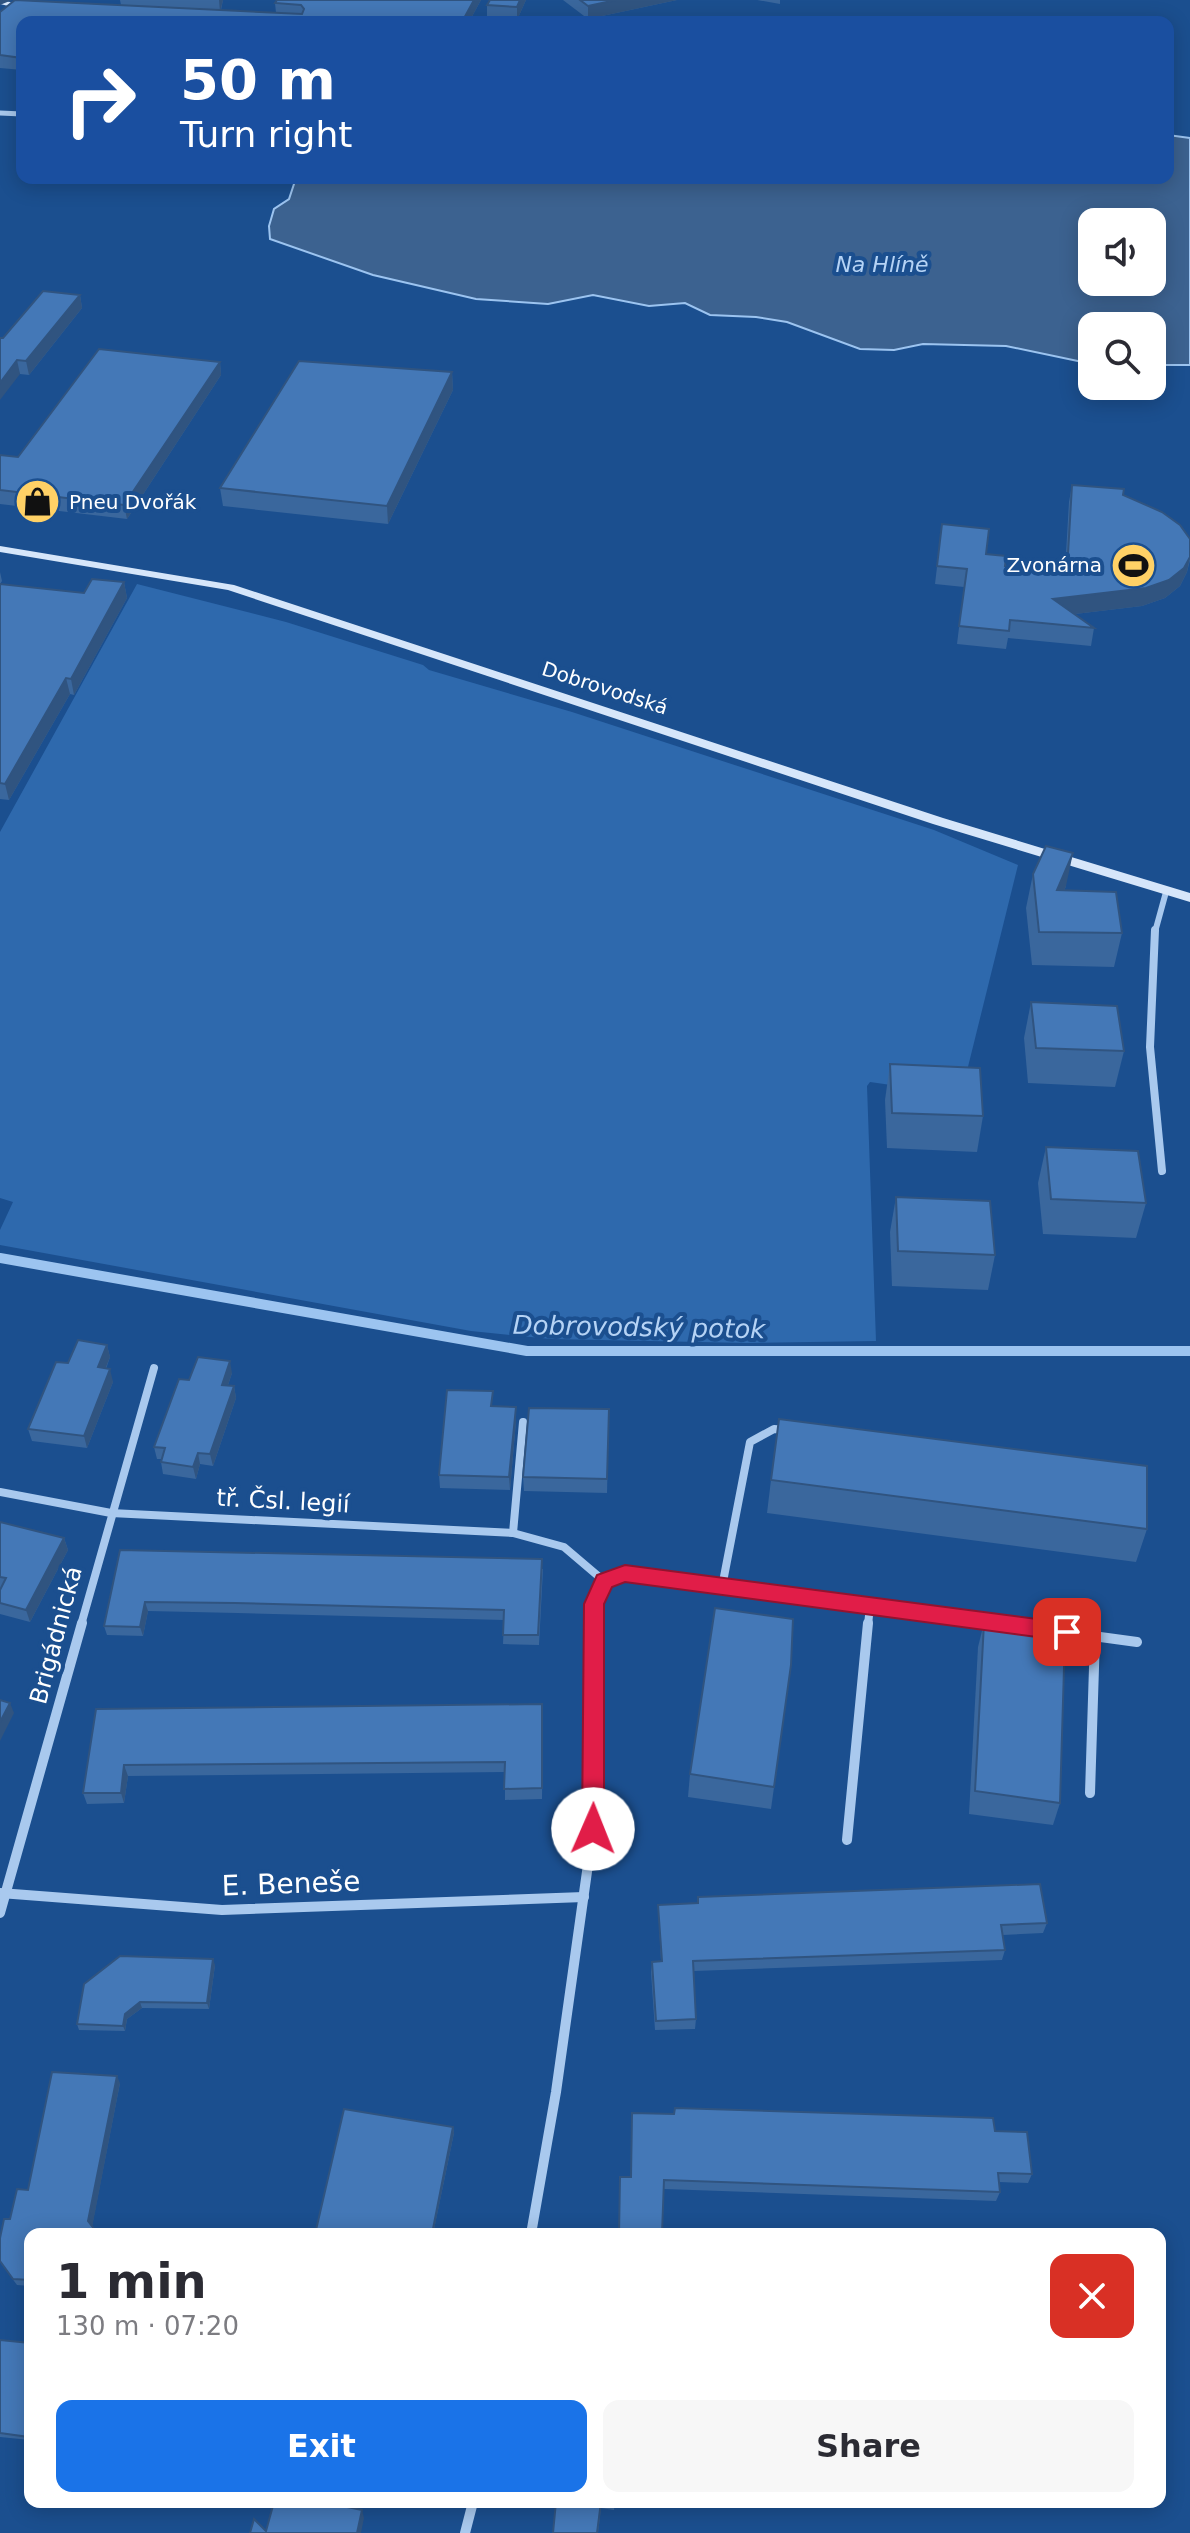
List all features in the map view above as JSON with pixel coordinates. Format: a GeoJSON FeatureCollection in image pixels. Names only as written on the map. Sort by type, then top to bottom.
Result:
{"type":"FeatureCollection","features":[{"type":"Feature","properties":{"kind":"street"},"geometry":{"type":"LineString","coordinates":[[0,13],[30,0]]}},
{"type":"Feature","properties":{"kind":"street"},"geometry":{"type":"LineString","coordinates":[[0,2],[33,7]]}},
{"type":"Feature","properties":{"kind":"street","name":"Dobrovodská"},"geometry":{"type":"LineString","coordinates":[[0,549],[230,587],[938,821],[1190,898]]}},
{"type":"Feature","properties":{"kind":"street"},"geometry":{"type":"LineString","coordinates":[[1162,1171],[1151,1098],[1147,1031],[1155,923],[1166,892]]}},
{"type":"Feature","properties":{"kind":"street","name":"Brigádnická"},"geometry":{"type":"LineString","coordinates":[[0,1913],[154,1368]]}},
{"type":"Feature","properties":{"kind":"street"},"geometry":{"type":"LineString","coordinates":[[513,1533],[523,1422]]}},
{"type":"Feature","properties":{"kind":"street"},"geometry":{"type":"LineString","coordinates":[[722,1587],[750,1442],[774,1429],[805,1432]]}},
{"type":"Feature","properties":{"kind":"street","name":"tř. Čsl. legií"},"geometry":{"type":"LineString","coordinates":[[0,1492],[111,1513],[513,1533],[564,1547],[604,1581]]}},
{"type":"Feature","properties":{"kind":"street"},"geometry":{"type":"LineString","coordinates":[[532,2228],[556,2092],[593,1829],[594,1604],[604,1581],[625,1573],[1137,1642]]}},
{"type":"Feature","properties":{"kind":"street"},"geometry":{"type":"LineString","coordinates":[[847,1840],[870,1606]]}},
{"type":"Feature","properties":{"kind":"street"},"geometry":{"type":"LineString","coordinates":[[1090,1793],[1095,1636]]}},
{"type":"Feature","properties":{"kind":"street","name":"E. Beneše"},"geometry":{"type":"LineString","coordinates":[[3,1894],[222,1910],[584,1897]]}},
{"type":"Feature","properties":{"kind":"street"},"geometry":{"type":"LineString","coordinates":[[465,2533],[471,2508]]}},
{"type":"Feature","properties":{"kind":"shaded area"},"geometry":{"type":"Polygon","coordinates":[[[137,584],[286,622],[423,665],[429,670],[572,712],[934,830],[1018,865],[961,1095],[870,1082],[867,1086],[876,1341],[747,1343],[551,1339],[471,1331],[0,1245],[0,1230],[13,1202],[0,1198],[0,832],[137,584]]]}},
{"type":"Feature","properties":{"kind":"water","name":"Na Hlíně"},"geometry":{"type":"Polygon","coordinates":[[[1174,136],[1190,138],[1190,365],[1166,365],[1166,312],[1078,312],[1078,361],[1006,346],[923,344],[894,350],[860,349],[787,322],[710,315],[685,303],[649,306],[593,295],[548,304],[476,299],[373,275],[270,239],[269,226],[274,209],[289,199],[294,184],[1174,184],[1174,136]]]}},
{"type":"Feature","properties":{"kind":"building"},"geometry":{"type":"Polygon","coordinates":[[[15,0],[302,14],[304,9],[301,5],[275,3],[277,0],[474,0],[465,16],[16,16],[16,57],[0,55],[0,12],[15,0]]]}},
{"type":"Feature","properties":{"kind":"building"},"geometry":{"type":"Polygon","coordinates":[[[490,0],[520,0],[517,7],[487,5],[490,0]]]}},
{"type":"Feature","properties":{"kind":"building"},"geometry":{"type":"Polygon","coordinates":[[[580,0],[616,0],[588,6],[580,0]]]}},
{"type":"Feature","properties":{"kind":"building"},"geometry":{"type":"Polygon","coordinates":[[[43,291],[80,295],[26,361],[17,360],[0,383],[0,338],[43,291]]]}},
{"type":"Feature","properties":{"kind":"building"},"geometry":{"type":"Polygon","coordinates":[[[99,349],[220,362],[124,505],[0,490],[0,455],[18,457],[99,349]]]}},
{"type":"Feature","properties":{"kind":"building"},"geometry":{"type":"Polygon","coordinates":[[[299,361],[452,372],[387,506],[220,488],[299,361]]]}},
{"type":"Feature","properties":{"kind":"building"},"geometry":{"type":"Polygon","coordinates":[[[1072,485],[1124,489],[1123,495],[1162,512],[1180,525],[1190,539],[1190,557],[1184,568],[1169,580],[1146,588],[1053,599],[1094,628],[1010,620],[1009,631],[959,626],[967,569],[937,566],[942,524],[989,529],[986,554],[1006,556],[1005,566],[1067,571],[1072,485]]]}},
{"type":"Feature","properties":{"kind":"building"},"geometry":{"type":"Polygon","coordinates":[[[92,579],[124,582],[71,679],[66,678],[5,784],[0,783],[0,584],[84,593],[92,579]]]}},
{"type":"Feature","properties":{"kind":"building"},"geometry":{"type":"Polygon","coordinates":[[[1046,846],[1073,853],[1057,890],[1116,892],[1122,933],[1039,932],[1033,874],[1046,846]]]}},
{"type":"Feature","properties":{"kind":"building"},"geometry":{"type":"Polygon","coordinates":[[[1031,1002],[1117,1006],[1124,1051],[1036,1048],[1031,1002]]]}},
{"type":"Feature","properties":{"kind":"building"},"geometry":{"type":"Polygon","coordinates":[[[890,1064],[980,1068],[983,1116],[892,1113],[890,1064]]]}},
{"type":"Feature","properties":{"kind":"building"},"geometry":{"type":"Polygon","coordinates":[[[1046,1147],[1138,1151],[1146,1203],[1051,1199],[1046,1147]]]}},
{"type":"Feature","properties":{"kind":"building"},"geometry":{"type":"Polygon","coordinates":[[[896,1197],[990,1201],[995,1255],[898,1251],[896,1197]]]}},
{"type":"Feature","properties":{"kind":"building"},"geometry":{"type":"Polygon","coordinates":[[[78,1340],[107,1345],[98,1367],[110,1369],[84,1436],[28,1429],[56,1362],[68,1363],[78,1340]]]}},
{"type":"Feature","properties":{"kind":"building"},"geometry":{"type":"Polygon","coordinates":[[[198,1357],[230,1361],[222,1385],[234,1386],[210,1454],[198,1453],[193,1467],[161,1462],[165,1448],[154,1447],[179,1379],[189,1380],[198,1357]]]}},
{"type":"Feature","properties":{"kind":"building"},"geometry":{"type":"Polygon","coordinates":[[[447,1390],[493,1391],[491,1406],[516,1407],[509,1477],[439,1475],[447,1390]]]}},
{"type":"Feature","properties":{"kind":"building"},"geometry":{"type":"Polygon","coordinates":[[[529,1408],[609,1409],[607,1479],[523,1477],[529,1408]]]}},
{"type":"Feature","properties":{"kind":"building"},"geometry":{"type":"Polygon","coordinates":[[[779,1419],[1147,1466],[1147,1529],[771,1480],[779,1419]]]}},
{"type":"Feature","properties":{"kind":"building"},"geometry":{"type":"Polygon","coordinates":[[[0,1522],[64,1538],[26,1610],[0,1603],[0,1590],[6,1578],[0,1577],[0,1522]]]}},
{"type":"Feature","properties":{"kind":"building"},"geometry":{"type":"Polygon","coordinates":[[[120,1550],[542,1559],[538,1635],[503,1635],[504,1610],[235,1603],[145,1602],[140,1627],[104,1626],[120,1550]]]}},
{"type":"Feature","properties":{"kind":"building"},"geometry":{"type":"Polygon","coordinates":[[[715,1608],[793,1619],[791,1665],[774,1787],[690,1774],[715,1608]]]}},
{"type":"Feature","properties":{"kind":"building"},"geometry":{"type":"Polygon","coordinates":[[[984,1623],[1065,1634],[1060,1803],[975,1791],[984,1623]]]}},
{"type":"Feature","properties":{"kind":"building"},"geometry":{"type":"Polygon","coordinates":[[[0,1700],[10,1703],[0,1722],[0,1700]]]}},
{"type":"Feature","properties":{"kind":"building"},"geometry":{"type":"Polygon","coordinates":[[[542,1704],[542,1788],[504,1789],[505,1762],[124,1765],[121,1793],[83,1793],[96,1709],[542,1704]]]}},
{"type":"Feature","properties":{"kind":"building"},"geometry":{"type":"Polygon","coordinates":[[[1040,1884],[1047,1923],[1001,1925],[1005,1950],[693,1961],[696,2019],[656,2021],[652,1962],[662,1961],[658,1905],[698,1903],[698,1897],[1040,1884]]]}},
{"type":"Feature","properties":{"kind":"building"},"geometry":{"type":"Polygon","coordinates":[[[120,1956],[213,1959],[207,2003],[140,2002],[125,2014],[123,2026],[77,2024],[84,1984],[120,1956]]]}},
{"type":"Feature","properties":{"kind":"building"},"geometry":{"type":"Polygon","coordinates":[[[52,2072],[117,2076],[88,2221],[93,2228],[24,2228],[24,2280],[13,2279],[0,2261],[0,2238],[4,2219],[10,2219],[17,2189],[28,2190],[52,2072]]]}},
{"type":"Feature","properties":{"kind":"building"},"geometry":{"type":"Polygon","coordinates":[[[675,2108],[993,2118],[995,2131],[1027,2132],[1032,2174],[998,2173],[1000,2192],[664,2180],[662,2228],[619,2228],[620,2177],[631,2177],[632,2113],[674,2114],[675,2108]]]}},
{"type":"Feature","properties":{"kind":"building"},"geometry":{"type":"Polygon","coordinates":[[[344,2109],[453,2127],[433,2228],[316,2228],[344,2109]]]}},
{"type":"Feature","properties":{"kind":"building"},"geometry":{"type":"Polygon","coordinates":[[[0,2340],[24,2342],[24,2436],[0,2433],[0,2340]]]}},
{"type":"Feature","properties":{"kind":"building"},"geometry":{"type":"Polygon","coordinates":[[[272,2508],[362,2510],[357,2533],[250,2533],[254,2519],[266,2531],[272,2508]]]}},
{"type":"Feature","properties":{"kind":"building"},"geometry":{"type":"Polygon","coordinates":[[[555,2508],[600,2508],[597,2533],[553,2533],[555,2508]]]}},
{"type":"Feature","properties":{"kind":"waterway","name":"Dobrovodský potok"},"geometry":{"type":"LineString","coordinates":[[0,1258],[527,1351],[1190,1351]]}},
{"type":"Feature","properties":{"kind":"place","name":"Pneu Dvořák"},"geometry":{"type":"Point","coordinates":[38,502]}},
{"type":"Feature","properties":{"kind":"place","name":"Zvonárna"},"geometry":{"type":"Point","coordinates":[1133,565]}},
{"type":"Feature","properties":{"kind":"route"},"geometry":{"type":"LineString","coordinates":[[593,1829],[594,1604],[604,1581],[625,1573],[1067,1632]]}}]}
